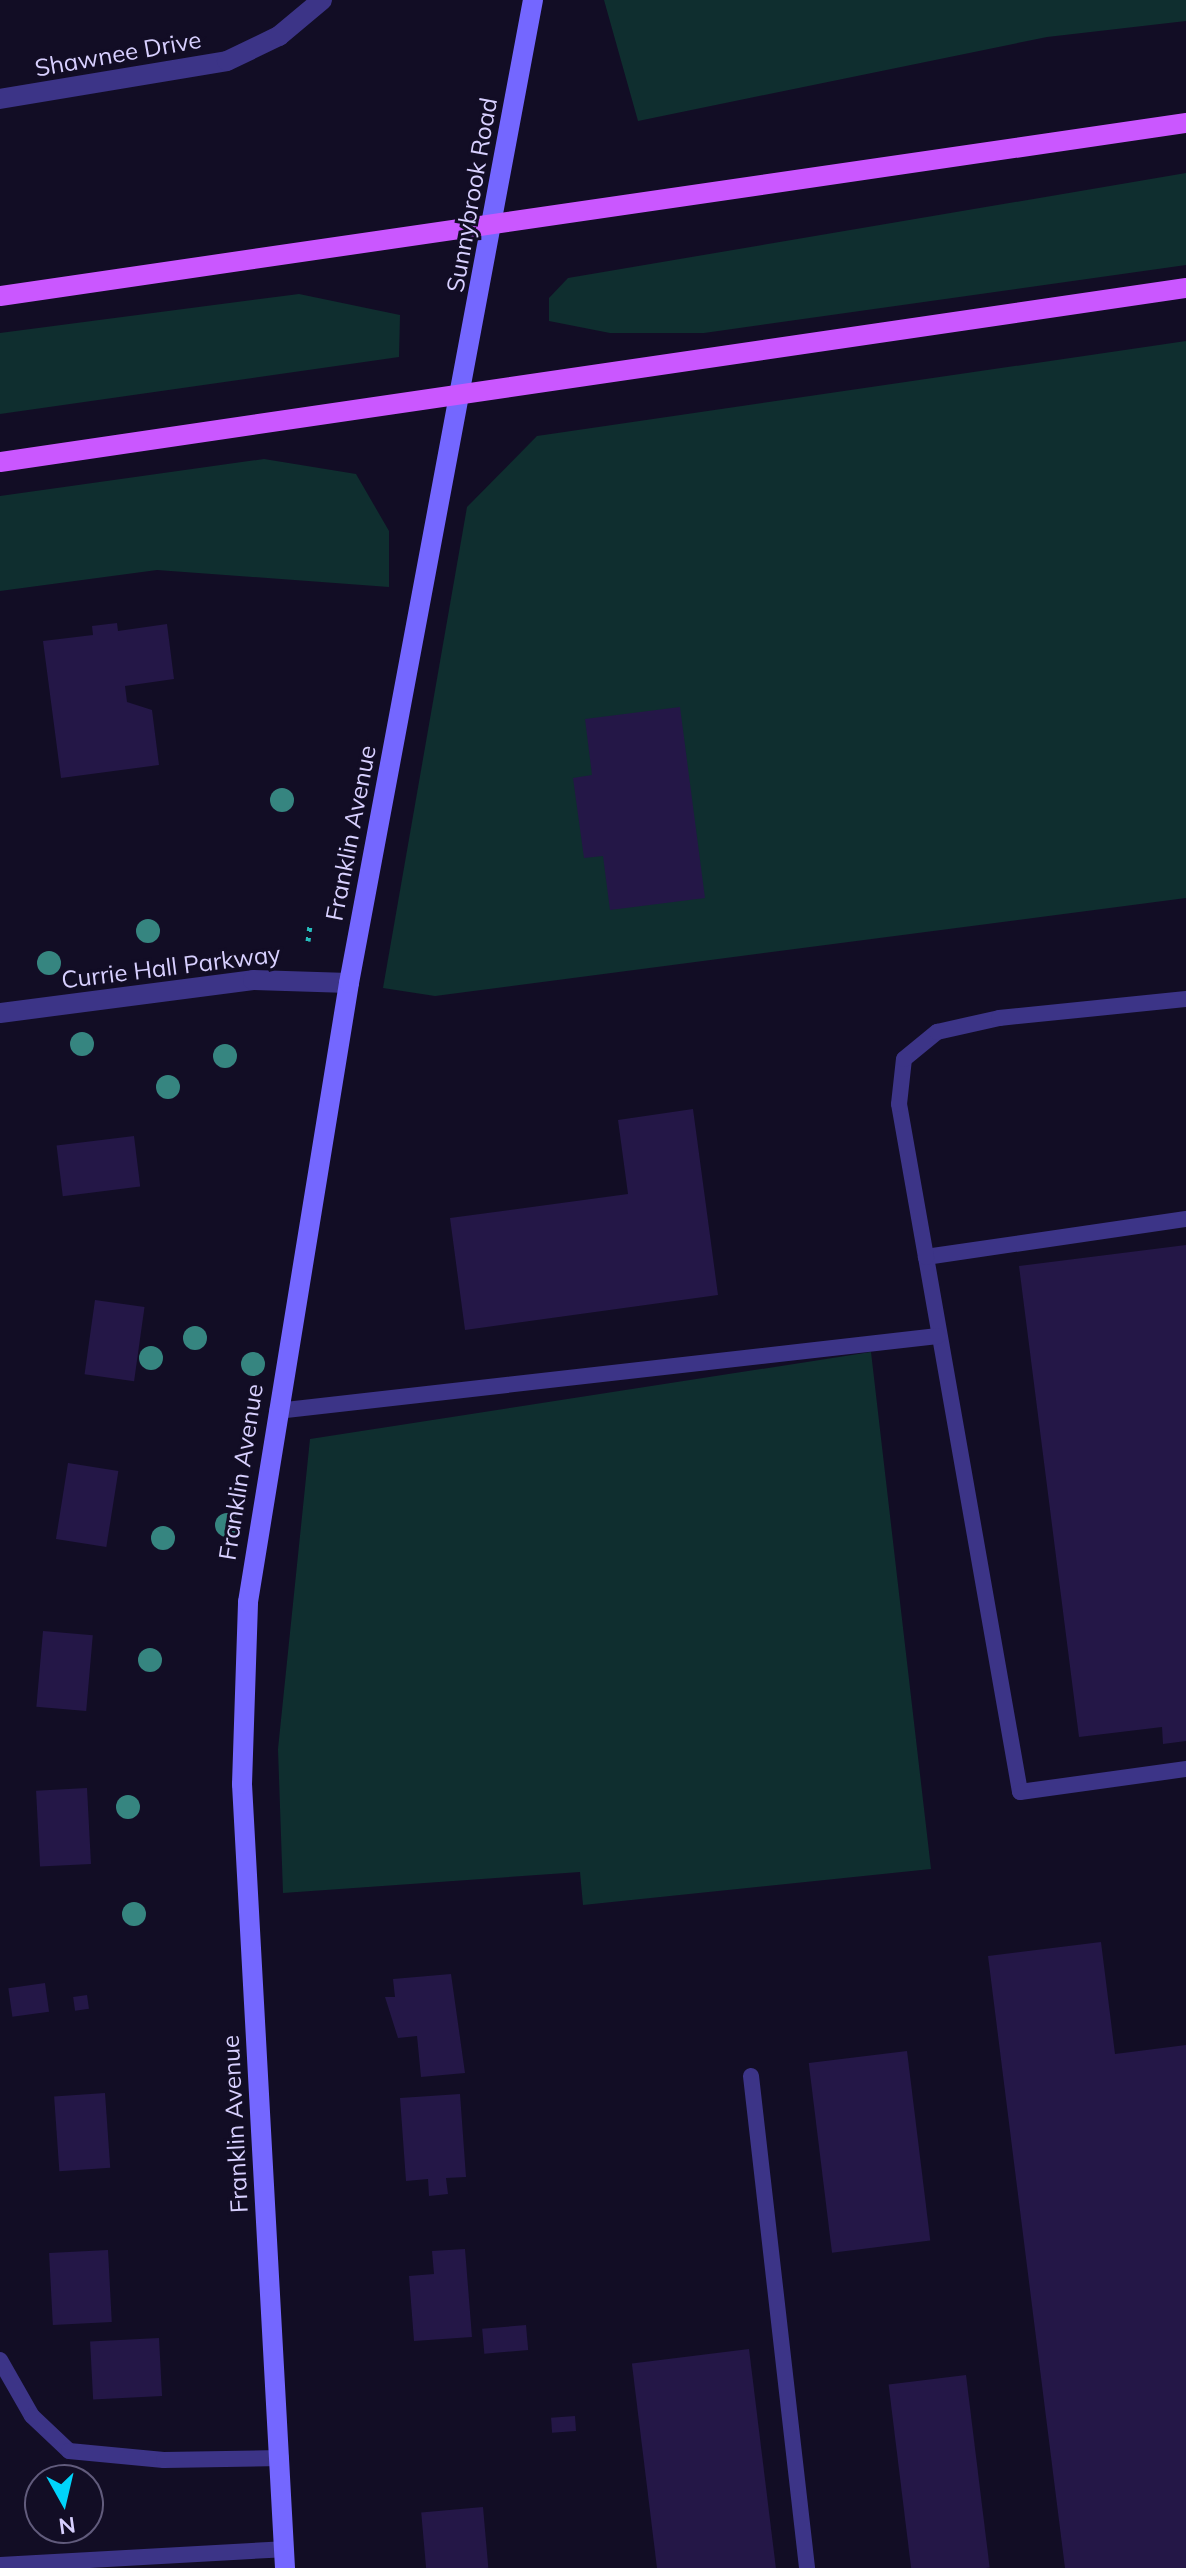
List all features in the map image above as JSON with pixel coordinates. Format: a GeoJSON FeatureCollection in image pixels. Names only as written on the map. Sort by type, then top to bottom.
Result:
{"type":"FeatureCollection","features":[{"type":"Feature","properties":{"kind":"main road"},"geometry":{"type":"LineString","coordinates":[[0,296],[494,227],[1186,123]]}},
{"type":"Feature","properties":{"kind":"main road"},"geometry":{"type":"LineString","coordinates":[[0,462],[459,399],[1186,288]]}},
{"type":"Feature","properties":{"kind":"street","name":"Shawnee Drive"},"geometry":{"type":"LineString","coordinates":[[0,99],[227,61],[279,36],[322,0]]}},
{"type":"Feature","properties":{"kind":"street","name":"Sunnybrook Road"},"geometry":{"type":"LineString","coordinates":[[459,399],[494,227],[533,0]]}},
{"type":"Feature","properties":{"kind":"street","name":"Franklin Avenue"},"geometry":{"type":"LineString","coordinates":[[284,2559],[242,1695],[277,1411],[349,983],[459,399]]}},
{"type":"Feature","properties":{"kind":"street","name":"Currie Hall Parkway"},"geometry":{"type":"LineString","coordinates":[[0,1013],[253,980],[349,983]]}},
{"type":"Feature","properties":{"kind":"lane"},"geometry":{"type":"LineString","coordinates":[[1186,999],[999,1018],[937,1032],[904,1059],[899,1104],[1020,1792],[1186,1769]]}},
{"type":"Feature","properties":{"kind":"lane"},"geometry":{"type":"LineString","coordinates":[[926,1257],[1186,1219]]}},
{"type":"Feature","properties":{"kind":"lane"},"geometry":{"type":"LineString","coordinates":[[277,1411],[938,1336]]}},
{"type":"Feature","properties":{"kind":"lane"},"geometry":{"type":"LineString","coordinates":[[751,2076],[807,2568]]}},
{"type":"Feature","properties":{"kind":"lane"},"geometry":{"type":"LineString","coordinates":[[0,2360],[32,2416],[69,2451],[164,2460],[281,2458]]}},
{"type":"Feature","properties":{"kind":"lane"},"geometry":{"type":"LineString","coordinates":[[0,2565],[284,2559]]}},
{"type":"Feature","properties":{"kind":"path"},"geometry":{"type":"LineString","coordinates":[[308,941],[310,924]]}},
{"type":"Feature","properties":{"kind":"green space"},"geometry":{"type":"Polygon","coordinates":[[[604,0],[1186,0],[1186,21],[1047,37],[638,121],[604,0]]]}},
{"type":"Feature","properties":{"kind":"green space"},"geometry":{"type":"Polygon","coordinates":[[[1186,173],[1186,265],[704,333],[610,333],[549,321],[549,298],[568,278],[1186,173]]]}},
{"type":"Feature","properties":{"kind":"green space"},"geometry":{"type":"Polygon","coordinates":[[[299,294],[400,315],[399,357],[0,414],[0,333],[299,294]]]}},
{"type":"Feature","properties":{"kind":"green space"},"geometry":{"type":"Polygon","coordinates":[[[1186,341],[1186,898],[435,996],[383,988],[467,507],[537,436],[1186,341]]]}},
{"type":"Feature","properties":{"kind":"green space"},"geometry":{"type":"Polygon","coordinates":[[[264,459],[356,474],[389,531],[389,587],[157,570],[0,591],[0,496],[264,459]]]}},
{"type":"Feature","properties":{"kind":"green space"},"geometry":{"type":"Polygon","coordinates":[[[871,1352],[931,1869],[583,1905],[580,1872],[283,1893],[278,1749],[310,1439],[871,1352]]]}},
{"type":"Feature","properties":{"kind":"building"},"geometry":{"type":"Polygon","coordinates":[[[117,623],[118,631],[167,624],[174,679],[125,686],[127,702],[152,710],[159,765],[61,778],[43,641],[93,635],[92,626],[117,623]]]}},
{"type":"Feature","properties":{"kind":"building"},"geometry":{"type":"Polygon","coordinates":[[[680,707],[705,898],[610,910],[603,856],[584,858],[573,778],[592,775],[585,719],[680,707]]]}},
{"type":"Feature","properties":{"kind":"building"},"geometry":{"type":"Polygon","coordinates":[[[693,1109],[718,1295],[465,1330],[450,1218],[628,1194],[618,1120],[693,1109]]]}},
{"type":"Feature","properties":{"kind":"building"},"geometry":{"type":"Polygon","coordinates":[[[134,1136],[140,1187],[63,1196],[57,1146],[134,1136]]]}},
{"type":"Feature","properties":{"kind":"building"},"geometry":{"type":"Polygon","coordinates":[[[1186,1245],[1186,1741],[1163,1744],[1162,1727],[1079,1737],[1019,1266],[1186,1245]]]}},
{"type":"Feature","properties":{"kind":"building"},"geometry":{"type":"Polygon","coordinates":[[[95,1300],[145,1307],[134,1381],[85,1374],[95,1300]]]}},
{"type":"Feature","properties":{"kind":"building"},"geometry":{"type":"Polygon","coordinates":[[[68,1463],[118,1471],[106,1547],[56,1539],[68,1463]]]}},
{"type":"Feature","properties":{"kind":"building"},"geometry":{"type":"Polygon","coordinates":[[[43,1631],[93,1635],[86,1711],[36,1707],[43,1631]]]}},
{"type":"Feature","properties":{"kind":"building"},"geometry":{"type":"Polygon","coordinates":[[[87,1788],[91,1864],[40,1867],[36,1791],[87,1788]]]}},
{"type":"Feature","properties":{"kind":"building"},"geometry":{"type":"Polygon","coordinates":[[[1101,1942],[1115,2054],[1186,2045],[1186,2568],[1065,2568],[988,1956],[1101,1942]]]}},
{"type":"Feature","properties":{"kind":"building"},"geometry":{"type":"Polygon","coordinates":[[[451,1974],[465,2073],[421,2077],[417,2036],[398,2038],[385,1997],[395,1997],[393,1979],[451,1974]]]}},
{"type":"Feature","properties":{"kind":"building"},"geometry":{"type":"Polygon","coordinates":[[[45,1983],[49,2012],[12,2017],[8,1988],[45,1983]]]}},
{"type":"Feature","properties":{"kind":"building"},"geometry":{"type":"Polygon","coordinates":[[[87,1995],[89,2009],[75,2011],[73,1997],[87,1995]]]}},
{"type":"Feature","properties":{"kind":"building"},"geometry":{"type":"Polygon","coordinates":[[[907,2051],[930,2241],[832,2253],[809,2063],[907,2051]]]}},
{"type":"Feature","properties":{"kind":"building"},"geometry":{"type":"Polygon","coordinates":[[[105,2093],[110,2168],[59,2171],[54,2097],[105,2093]]]}},
{"type":"Feature","properties":{"kind":"building"},"geometry":{"type":"Polygon","coordinates":[[[460,2094],[466,2177],[446,2178],[448,2194],[429,2196],[428,2179],[406,2181],[400,2098],[460,2094]]]}},
{"type":"Feature","properties":{"kind":"building"},"geometry":{"type":"Polygon","coordinates":[[[465,2249],[472,2337],[414,2341],[409,2276],[434,2274],[432,2251],[465,2249]]]}},
{"type":"Feature","properties":{"kind":"building"},"geometry":{"type":"Polygon","coordinates":[[[108,2250],[112,2322],[53,2325],[49,2253],[108,2250]]]}},
{"type":"Feature","properties":{"kind":"building"},"geometry":{"type":"Polygon","coordinates":[[[526,2325],[528,2350],[484,2354],[482,2329],[526,2325]]]}},
{"type":"Feature","properties":{"kind":"building"},"geometry":{"type":"Polygon","coordinates":[[[159,2338],[162,2396],[93,2400],[90,2342],[159,2338]]]}},
{"type":"Feature","properties":{"kind":"building"},"geometry":{"type":"Polygon","coordinates":[[[749,2349],[776,2568],[657,2568],[632,2363],[749,2349]]]}},
{"type":"Feature","properties":{"kind":"building"},"geometry":{"type":"Polygon","coordinates":[[[966,2375],[990,2568],[911,2568],[889,2385],[966,2375]]]}},
{"type":"Feature","properties":{"kind":"building"},"geometry":{"type":"Polygon","coordinates":[[[575,2416],[576,2431],[552,2433],[551,2418],[575,2416]]]}},
{"type":"Feature","properties":{"kind":"building"},"geometry":{"type":"Polygon","coordinates":[[[483,2507],[488,2568],[426,2568],[421,2512],[483,2507]]]}}]}
